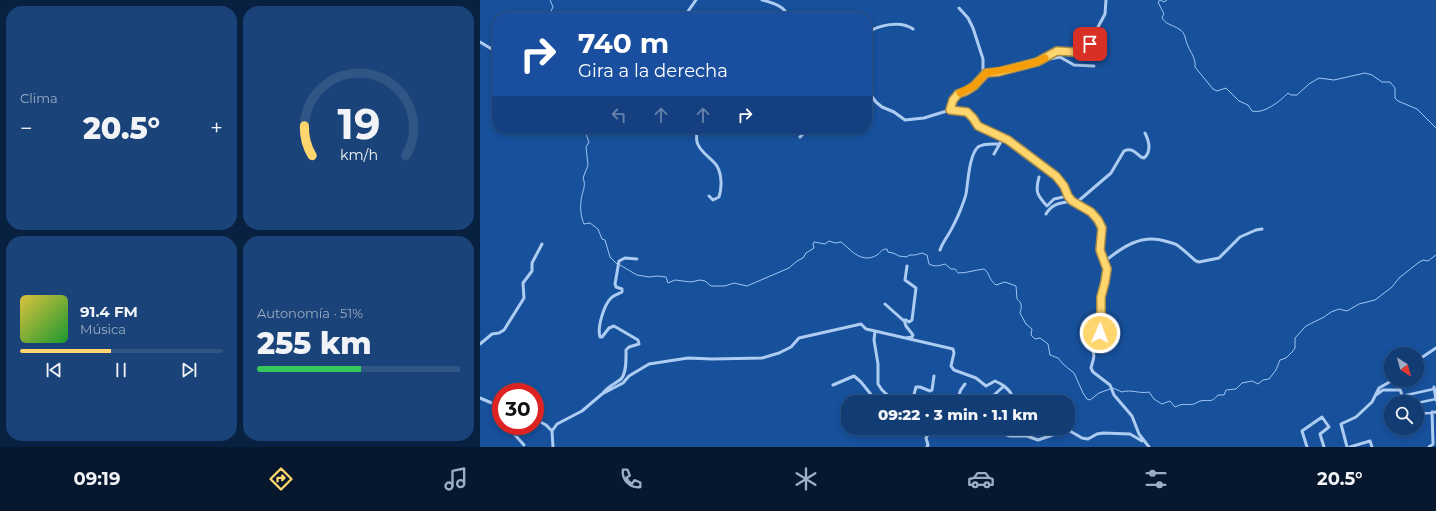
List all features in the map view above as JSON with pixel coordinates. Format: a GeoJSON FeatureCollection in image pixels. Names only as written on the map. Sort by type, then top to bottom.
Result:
{"type":"FeatureCollection","features":[{"type":"Feature","properties":{"kind":"street"},"geometry":{"type":"LineString","coordinates":[[688,12],[696,0]]}},
{"type":"Feature","properties":{"kind":"street"},"geometry":{"type":"LineString","coordinates":[[762,0],[778,5],[786,12]]}},
{"type":"Feature","properties":{"kind":"street"},"geometry":{"type":"LineString","coordinates":[[1043,60],[1050,54],[1057,51],[1074,52],[1081,46],[1094,43],[1096,41],[1098,27],[1104,14],[1106,0]]}},
{"type":"Feature","properties":{"kind":"street"},"geometry":{"type":"LineString","coordinates":[[959,8],[968,18],[973,28],[983,59],[983,77]]}},
{"type":"Feature","properties":{"kind":"street"},"geometry":{"type":"LineString","coordinates":[[872,30],[902,24],[913,29]]}},
{"type":"Feature","properties":{"kind":"street"},"geometry":{"type":"LineString","coordinates":[[480,42],[492,49]]}},
{"type":"Feature","properties":{"kind":"street"},"geometry":{"type":"LineString","coordinates":[[950,110],[953,100],[958,94],[974,86],[986,73],[1060,57],[1074,65],[1094,66]]}},
{"type":"Feature","properties":{"kind":"street"},"geometry":{"type":"LineString","coordinates":[[872,97],[882,107],[894,112],[905,120],[924,118],[950,110],[967,112],[978,126],[1008,140],[1056,176],[1064,186],[1072,201],[1091,212],[1098,220],[1102,228],[1100,250],[1107,269],[1101,297],[1100,333],[1090,343],[1095,353],[1091,368],[1093,372],[1110,385],[1114,395],[1132,416],[1138,434],[1149,447]]}},
{"type":"Feature","properties":{"kind":"street"},"geometry":{"type":"LineString","coordinates":[[1076,203],[1112,173],[1124,151],[1128,150],[1136,152],[1144,158],[1147,155],[1149,146],[1145,133]]}},
{"type":"Feature","properties":{"kind":"street"},"geometry":{"type":"LineString","coordinates":[[697,134],[698,145],[704,155],[717,166],[720,174],[721,191],[719,197],[713,200],[710,196]]}},
{"type":"Feature","properties":{"kind":"street"},"geometry":{"type":"LineString","coordinates":[[800,137],[803,134]]}},
{"type":"Feature","properties":{"kind":"street"},"geometry":{"type":"LineString","coordinates":[[994,154],[1003,138]]}},
{"type":"Feature","properties":{"kind":"street"},"geometry":{"type":"LineString","coordinates":[[940,250],[943,241],[953,227],[965,196],[972,158],[977,149],[980,146],[988,144],[999,144]]}},
{"type":"Feature","properties":{"kind":"street"},"geometry":{"type":"LineString","coordinates":[[1039,178],[1036,189],[1040,198],[1047,206],[1054,199],[1068,196]]}},
{"type":"Feature","properties":{"kind":"street"},"geometry":{"type":"LineString","coordinates":[[1046,214],[1049,208],[1054,205],[1072,201]]}},
{"type":"Feature","properties":{"kind":"street"},"geometry":{"type":"LineString","coordinates":[[1104,262],[1132,242],[1159,239],[1176,245],[1196,261],[1200,262],[1215,259],[1223,255],[1240,237],[1256,230],[1262,230]]}},
{"type":"Feature","properties":{"kind":"street"},"geometry":{"type":"LineString","coordinates":[[480,344],[492,334],[499,333],[504,330],[509,323],[513,314],[524,298],[523,283],[532,271],[532,263],[542,244]]}},
{"type":"Feature","properties":{"kind":"street"},"geometry":{"type":"LineString","coordinates":[[553,447],[552,431],[557,424],[582,411],[607,388],[620,379],[624,375],[626,350],[629,347],[638,345],[640,342],[614,326],[609,328],[602,337],[600,337],[599,333],[600,324],[610,298],[622,292],[622,289],[616,287],[615,284],[619,261],[625,258],[637,259]]}},
{"type":"Feature","properties":{"kind":"street"},"geometry":{"type":"LineString","coordinates":[[904,321],[905,320],[908,322],[912,320],[916,288],[915,286],[907,283],[905,280],[908,266]]}},
{"type":"Feature","properties":{"kind":"street"},"geometry":{"type":"LineString","coordinates":[[885,304],[904,321],[907,328],[914,335],[912,337],[904,338]]}},
{"type":"Feature","properties":{"kind":"street"},"geometry":{"type":"LineString","coordinates":[[602,394],[623,383],[629,376],[649,364],[688,358],[712,360],[762,358],[779,353],[791,347],[799,338],[861,324],[866,329],[953,349],[954,353],[951,366],[954,370],[976,378],[986,386],[995,382],[1001,384],[1010,391],[1011,395]]}},
{"type":"Feature","properties":{"kind":"street"},"geometry":{"type":"LineString","coordinates":[[875,331],[874,340],[878,364],[878,384],[887,395]]}},
{"type":"Feature","properties":{"kind":"street"},"geometry":{"type":"LineString","coordinates":[[1424,357],[1436,348]]}},
{"type":"Feature","properties":{"kind":"street"},"geometry":{"type":"LineString","coordinates":[[833,385],[851,376],[855,376],[871,395]]}},
{"type":"Feature","properties":{"kind":"street"},"geometry":{"type":"LineString","coordinates":[[914,395],[916,387],[920,386],[930,391],[932,390],[934,376]]}},
{"type":"Feature","properties":{"kind":"street"},"geometry":{"type":"LineString","coordinates":[[959,395],[959,392],[965,384]]}},
{"type":"Feature","properties":{"kind":"street"},"geometry":{"type":"LineString","coordinates":[[1374,398],[1379,388],[1384,385]]}},
{"type":"Feature","properties":{"kind":"street"},"geometry":{"type":"LineString","coordinates":[[994,395],[1004,386]]}},
{"type":"Feature","properties":{"kind":"street"},"geometry":{"type":"LineString","coordinates":[[1406,395],[1434,388],[1436,399],[1424,401]]}},
{"type":"Feature","properties":{"kind":"street"},"geometry":{"type":"LineString","coordinates":[[1347,447],[1341,424],[1356,417],[1381,391],[1387,389],[1400,390],[1402,395]]}},
{"type":"Feature","properties":{"kind":"street"},"geometry":{"type":"LineString","coordinates":[[480,398],[492,404]]}},
{"type":"Feature","properties":{"kind":"street"},"geometry":{"type":"LineString","coordinates":[[1429,447],[1434,444],[1432,412]]}},
{"type":"Feature","properties":{"kind":"street"},"geometry":{"type":"LineString","coordinates":[[1424,413],[1436,412]]}},
{"type":"Feature","properties":{"kind":"street"},"geometry":{"type":"LineString","coordinates":[[1307,447],[1303,430],[1322,417],[1329,427],[1320,434],[1324,447]]}},
{"type":"Feature","properties":{"kind":"street"},"geometry":{"type":"LineString","coordinates":[[544,424],[552,431]]}},
{"type":"Feature","properties":{"kind":"street"},"geometry":{"type":"LineString","coordinates":[[1075,434],[1082,438],[1088,439],[1097,434],[1103,433],[1130,434],[1145,443]]}},
{"type":"Feature","properties":{"kind":"street"},"geometry":{"type":"LineString","coordinates":[[514,435],[524,445]]}},
{"type":"Feature","properties":{"kind":"street"},"geometry":{"type":"LineString","coordinates":[[927,447],[928,445],[926,438],[928,435]]}},
{"type":"Feature","properties":{"kind":"street"},"geometry":{"type":"LineString","coordinates":[[1007,435],[1027,436],[1038,440],[1052,435]]}},
{"type":"Feature","properties":{"kind":"street"},"geometry":{"type":"LineString","coordinates":[[1350,447],[1370,441],[1372,447]]}},
{"type":"Feature","properties":{"kind":"waterway"},"geometry":{"type":"LineString","coordinates":[[550,0],[553,7],[552,12]]}},
{"type":"Feature","properties":{"kind":"waterway"},"geometry":{"type":"LineString","coordinates":[[1167,0],[1164,2],[1160,0],[1158,2],[1164,14],[1162,17],[1167,23],[1183,32],[1194,59],[1195,67],[1213,89],[1217,91],[1226,88],[1239,101],[1248,105],[1252,111],[1261,111],[1266,109],[1288,93],[1291,95],[1297,95],[1309,84],[1319,78],[1334,80],[1365,73],[1372,75],[1382,82],[1390,82],[1395,88],[1395,98],[1398,101],[1417,109],[1436,128]]}},
{"type":"Feature","properties":{"kind":"waterway"},"geometry":{"type":"LineString","coordinates":[[586,134],[589,142],[586,147],[588,165],[583,178],[584,187],[581,199],[582,219],[584,224],[590,223],[598,229],[602,239],[605,240],[610,257],[617,264]]}},
{"type":"Feature","properties":{"kind":"waterway"},"geometry":{"type":"LineString","coordinates":[[620,265],[637,275],[666,277],[668,283],[675,280],[691,282],[700,280],[705,281],[711,286],[725,286],[734,283],[747,286],[789,268],[814,248],[814,242],[825,244],[829,241],[835,243],[841,242],[853,252],[867,258],[877,255],[885,249],[887,249],[888,252],[907,257],[909,255],[922,253],[927,255],[929,264],[931,265],[937,266],[945,264],[951,269],[955,269],[958,273],[984,269],[996,285],[1005,282],[1016,286],[1017,299],[1021,305],[1020,313],[1026,324],[1032,329],[1031,335],[1035,339],[1040,338],[1048,344],[1050,355],[1058,358],[1074,373],[1087,399],[1090,400],[1099,393],[1110,389]]}},
{"type":"Feature","properties":{"kind":"waterway"},"geometry":{"type":"LineString","coordinates":[[1113,388],[1122,392],[1149,392],[1154,399],[1162,404],[1170,401],[1175,407],[1194,404],[1200,401],[1212,400],[1218,395],[1224,395],[1226,390],[1236,389],[1242,383],[1252,381],[1258,384],[1263,380],[1269,379],[1276,370],[1280,360],[1286,358],[1293,351],[1295,348],[1295,338],[1306,326],[1331,312],[1339,309],[1347,311],[1359,304],[1375,300],[1392,287],[1399,278],[1418,263],[1423,260],[1428,261],[1436,255]]}},
{"type":"Feature","properties":{"kind":"slow traffic"},"geometry":{"type":"LineString","coordinates":[[960,93],[974,86],[986,73],[1014,68],[1037,62],[1045,58]]}},
{"type":"Feature","properties":{"kind":"route"},"geometry":{"type":"LineString","coordinates":[[1090,44],[1081,46],[1074,52],[1057,51],[1037,62],[998,72],[986,73],[974,86],[958,94],[953,100],[950,110],[967,112],[978,126],[1008,140],[1056,176],[1064,186],[1072,201],[1091,212],[1098,220],[1102,228],[1100,250],[1107,269],[1101,297],[1100,333]]}}]}
